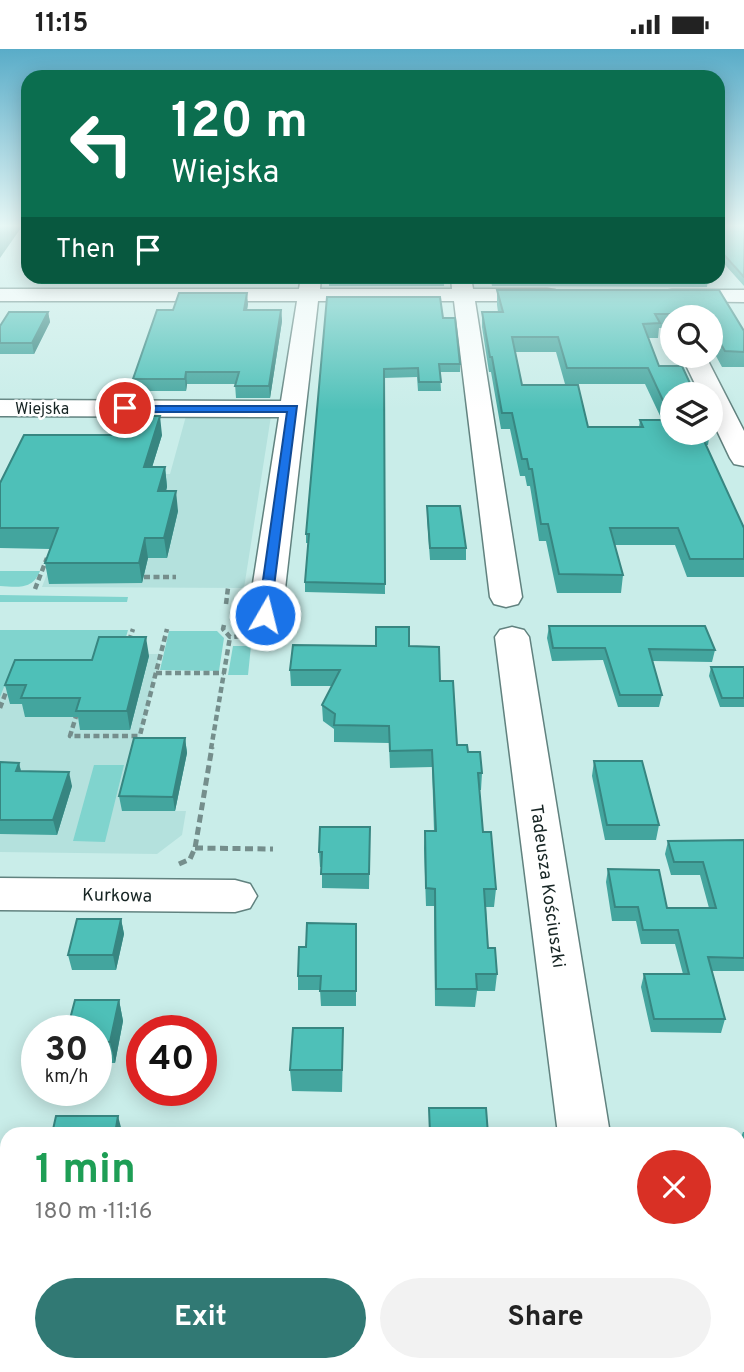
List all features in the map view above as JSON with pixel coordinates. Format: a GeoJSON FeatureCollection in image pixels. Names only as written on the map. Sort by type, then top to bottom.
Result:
{"type":"FeatureCollection","features":[{"type":"Feature","properties":{"kind":"street"},"geometry":{"type":"LineString","coordinates":[[0,295],[284,287]]}},
{"type":"Feature","properties":{"kind":"street"},"geometry":{"type":"LineString","coordinates":[[264,629],[309,287]]}},
{"type":"Feature","properties":{"kind":"street","name":"Tadeusza Kościuszki"},"geometry":{"type":"LineString","coordinates":[[463,287],[583,1127]]}},
{"type":"Feature","properties":{"kind":"street"},"geometry":{"type":"LineString","coordinates":[[472,287],[574,295]]}},
{"type":"Feature","properties":{"kind":"street"},"geometry":{"type":"LineString","coordinates":[[657,289],[744,296]]}},
{"type":"Feature","properties":{"kind":"street"},"geometry":{"type":"LineString","coordinates":[[657,289],[667,305]]}},
{"type":"Feature","properties":{"kind":"street"},"geometry":{"type":"LineString","coordinates":[[699,368],[744,458]]}},
{"type":"Feature","properties":{"kind":"street","name":"Wiejska"},"geometry":{"type":"LineString","coordinates":[[0,408],[293,409]]}},
{"type":"Feature","properties":{"kind":"street"},"geometry":{"type":"LineString","coordinates":[[25,434],[38,408]]}},
{"type":"Feature","properties":{"kind":"street","name":"Kurkowa"},"geometry":{"type":"LineString","coordinates":[[0,894],[235,896]]}},
{"type":"Feature","properties":{"kind":"path"},"geometry":{"type":"LineString","coordinates":[[35,589],[51,546]]}},
{"type":"Feature","properties":{"kind":"path"},"geometry":{"type":"LineString","coordinates":[[144,577],[176,577]]}},
{"type":"Feature","properties":{"kind":"path"},"geometry":{"type":"LineString","coordinates":[[226,604],[228,588]]}},
{"type":"Feature","properties":{"kind":"path"},"geometry":{"type":"LineString","coordinates":[[224,625],[223,629],[230,637]]}},
{"type":"Feature","properties":{"kind":"path"},"geometry":{"type":"LineString","coordinates":[[128,647],[133,629]]}},
{"type":"Feature","properties":{"kind":"path"},"geometry":{"type":"LineString","coordinates":[[138,744],[167,629]]}},
{"type":"Feature","properties":{"kind":"path"},"geometry":{"type":"LineString","coordinates":[[230,637],[264,629],[293,636]]}},
{"type":"Feature","properties":{"kind":"path"},"geometry":{"type":"LineString","coordinates":[[230,637],[195,848],[273,849]]}},
{"type":"Feature","properties":{"kind":"path"},"geometry":{"type":"LineString","coordinates":[[156,673],[224,673]]}},
{"type":"Feature","properties":{"kind":"path"},"geometry":{"type":"LineString","coordinates":[[0,708],[6,692],[14,692]]}},
{"type":"Feature","properties":{"kind":"path"},"geometry":{"type":"LineString","coordinates":[[80,704],[70,736],[140,736]]}},
{"type":"Feature","properties":{"kind":"shaded area"},"geometry":{"type":"Polygon","coordinates":[[[186,416],[271,416],[244,588],[42,587],[85,474],[170,474],[186,416]]]}},
{"type":"Feature","properties":{"kind":"shaded area"},"geometry":{"type":"Polygon","coordinates":[[[0,571],[40,571],[29,584],[12,587],[0,586],[0,571]]]}},
{"type":"Feature","properties":{"kind":"shaded area"},"geometry":{"type":"Polygon","coordinates":[[[0,595],[128,597],[127,602],[0,602],[0,595]]]}},
{"type":"Feature","properties":{"kind":"shaded area"},"geometry":{"type":"Polygon","coordinates":[[[0,630],[128,630],[121,655],[94,678],[4,687],[0,697],[0,630]]]}},
{"type":"Feature","properties":{"kind":"shaded area"},"geometry":{"type":"Polygon","coordinates":[[[169,631],[217,631],[224,638],[219,671],[160,670],[169,631]]]}},
{"type":"Feature","properties":{"kind":"shaded area"},"geometry":{"type":"Polygon","coordinates":[[[233,646],[251,646],[248,675],[228,675],[233,646]]]}},
{"type":"Feature","properties":{"kind":"shaded area"},"geometry":{"type":"Polygon","coordinates":[[[0,654],[160,654],[137,749],[187,749],[175,811],[186,811],[182,835],[157,854],[0,852],[0,654]]]}},
{"type":"Feature","properties":{"kind":"shaded area"},"geometry":{"type":"Polygon","coordinates":[[[94,765],[124,765],[105,842],[73,841],[94,765]]]}},
{"type":"Feature","properties":{"kind":"building"},"geometry":{"type":"Polygon","coordinates":[[[497,290],[719,290],[744,331],[744,352],[725,351],[723,348],[723,305],[660,305],[660,314],[655,314],[660,323],[643,324],[659,366],[683,368],[689,382],[660,382],[660,394],[648,368],[567,368],[558,337],[512,337],[522,385],[578,385],[588,427],[643,427],[640,420],[660,420],[660,445],[706,445],[744,528],[744,559],[690,559],[678,528],[610,528],[623,575],[559,574],[548,524],[541,524],[532,469],[529,469],[527,459],[522,459],[512,413],[502,413],[482,312],[503,312],[497,290]]]}},
{"type":"Feature","properties":{"kind":"building"},"geometry":{"type":"Polygon","coordinates":[[[179,293],[247,293],[244,310],[281,310],[269,386],[235,386],[239,372],[186,372],[185,379],[133,379],[157,310],[173,310],[179,293]]]}},
{"type":"Feature","properties":{"kind":"building"},"geometry":{"type":"Polygon","coordinates":[[[327,297],[440,297],[443,318],[455,318],[460,364],[439,364],[441,382],[419,382],[418,368],[384,369],[385,584],[305,582],[309,534],[306,534],[327,297]]]}},
{"type":"Feature","properties":{"kind":"building"},"geometry":{"type":"Polygon","coordinates":[[[9,312],[48,312],[32,343],[0,343],[0,326],[9,312]]]}},
{"type":"Feature","properties":{"kind":"building"},"geometry":{"type":"Polygon","coordinates":[[[119,416],[160,416],[144,467],[165,467],[158,491],[176,491],[164,538],[145,538],[139,563],[45,563],[58,528],[0,528],[0,483],[24,435],[111,435],[119,416]]]}},
{"type":"Feature","properties":{"kind":"building"},"geometry":{"type":"Polygon","coordinates":[[[427,506],[460,506],[466,548],[430,548],[427,506]]]}},
{"type":"Feature","properties":{"kind":"building"},"geometry":{"type":"Polygon","coordinates":[[[549,626],[705,626],[715,650],[649,649],[662,695],[620,695],[605,648],[553,648],[549,626]]]}},
{"type":"Feature","properties":{"kind":"building"},"geometry":{"type":"Polygon","coordinates":[[[376,627],[409,627],[409,646],[439,647],[440,681],[453,681],[457,745],[467,745],[468,752],[480,752],[482,773],[478,773],[483,832],[491,832],[496,889],[484,889],[488,948],[495,948],[497,974],[476,974],[477,989],[436,989],[435,889],[426,888],[425,831],[436,831],[432,750],[390,751],[389,726],[334,725],[335,714],[322,705],[340,670],[290,670],[293,645],[376,646],[376,627]]]}},
{"type":"Feature","properties":{"kind":"building"},"geometry":{"type":"Polygon","coordinates":[[[99,637],[146,637],[127,711],[76,711],[80,698],[21,698],[26,685],[5,685],[15,660],[92,660],[99,637]]]}},
{"type":"Feature","properties":{"kind":"building"},"geometry":{"type":"Polygon","coordinates":[[[711,667],[744,667],[744,698],[722,698],[711,667]]]}},
{"type":"Feature","properties":{"kind":"building"},"geometry":{"type":"Polygon","coordinates":[[[134,738],[185,738],[173,797],[119,796],[134,738]]]}},
{"type":"Feature","properties":{"kind":"building"},"geometry":{"type":"Polygon","coordinates":[[[594,761],[642,761],[659,825],[607,825],[594,761]]]}},
{"type":"Feature","properties":{"kind":"building"},"geometry":{"type":"Polygon","coordinates":[[[0,762],[19,763],[16,771],[69,772],[53,820],[0,820],[0,762]]]}},
{"type":"Feature","properties":{"kind":"building"},"geometry":{"type":"Polygon","coordinates":[[[320,827],[370,827],[369,874],[321,874],[320,827]]]}},
{"type":"Feature","properties":{"kind":"building"},"geometry":{"type":"Polygon","coordinates":[[[744,840],[744,958],[708,957],[725,1019],[654,1019],[644,974],[689,974],[678,930],[643,930],[638,907],[615,907],[608,869],[659,870],[667,908],[716,908],[703,862],[674,862],[668,841],[744,840]]]}},
{"type":"Feature","properties":{"kind":"building"},"geometry":{"type":"Polygon","coordinates":[[[77,919],[121,919],[113,955],[68,955],[77,919]]]}},
{"type":"Feature","properties":{"kind":"building"},"geometry":{"type":"Polygon","coordinates":[[[307,923],[356,924],[356,991],[320,991],[321,976],[298,976],[299,947],[306,947],[307,923]]]}},
{"type":"Feature","properties":{"kind":"building"},"geometry":{"type":"Polygon","coordinates":[[[75,1000],[119,1000],[112,1033],[112,1015],[71,1015],[75,1000]]]}},
{"type":"Feature","properties":{"kind":"building"},"geometry":{"type":"Polygon","coordinates":[[[293,1028],[343,1028],[342,1070],[290,1070],[293,1028]]]}},
{"type":"Feature","properties":{"kind":"building"},"geometry":{"type":"Polygon","coordinates":[[[429,1108],[486,1108],[487,1127],[430,1127],[429,1108]]]}},
{"type":"Feature","properties":{"kind":"building"},"geometry":{"type":"Polygon","coordinates":[[[56,1116],[118,1116],[116,1127],[54,1127],[56,1116]]]}},
{"type":"Feature","properties":{"kind":"route"},"geometry":{"type":"LineString","coordinates":[[125,408],[293,409],[265,615]]}}]}
